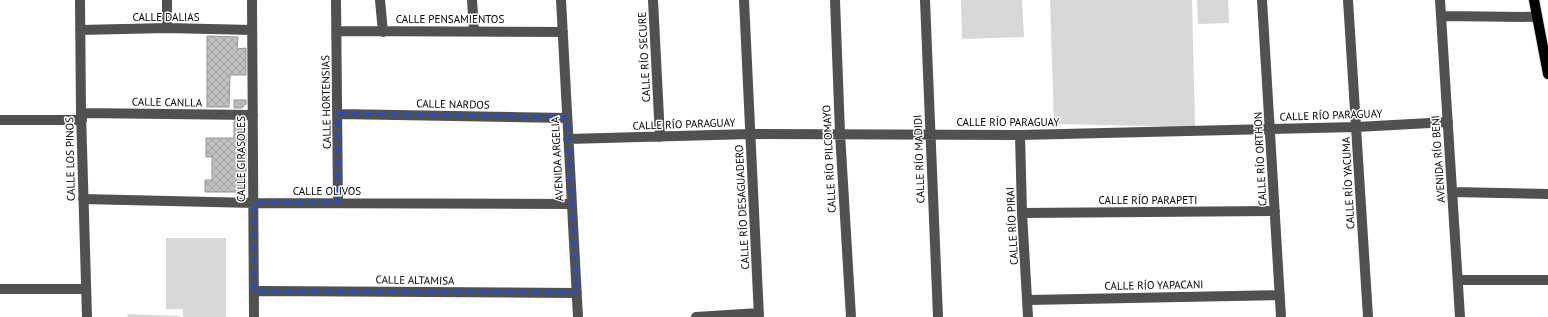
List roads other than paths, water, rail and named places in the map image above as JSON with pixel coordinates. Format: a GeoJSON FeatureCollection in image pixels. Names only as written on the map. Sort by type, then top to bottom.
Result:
{"type":"FeatureCollection","features":[{"type":"Feature","properties":{"kind":"main road"},"geometry":{"type":"LineString","coordinates":[[1534,0],[1548,74]]}},
{"type":"Feature","properties":{"kind":"street","name":"CALLE LOS PINOS"},"geometry":{"type":"LineString","coordinates":[[80,0],[81,116],[87,317]]}},
{"type":"Feature","properties":{"kind":"street"},"geometry":{"type":"LineString","coordinates":[[167,0],[167,28]]}},
{"type":"Feature","properties":{"kind":"street","name":"CALLE GIRASOLES"},"geometry":{"type":"LineString","coordinates":[[252,0],[254,317]]}},
{"type":"Feature","properties":{"kind":"street","name":"CALLE HORTENSIAS"},"geometry":{"type":"LineString","coordinates":[[336,0],[338,203]]}},
{"type":"Feature","properties":{"kind":"street"},"geometry":{"type":"LineString","coordinates":[[380,0],[383,32]]}},
{"type":"Feature","properties":{"kind":"street"},"geometry":{"type":"LineString","coordinates":[[472,0],[474,31]]}},
{"type":"Feature","properties":{"kind":"street","name":"AVENIDA ARGELIA"},"geometry":{"type":"LineString","coordinates":[[561,0],[578,317]]}},
{"type":"Feature","properties":{"kind":"street","name":"CALLE RÍO SECURE"},"geometry":{"type":"LineString","coordinates":[[653,0],[660,137]]}},
{"type":"Feature","properties":{"kind":"street","name":"CALLE RÍO DESAGUADERO"},"geometry":{"type":"LineString","coordinates":[[744,0],[759,315]]}},
{"type":"Feature","properties":{"kind":"street","name":"CALLE RÍO PILCOMAYO"},"geometry":{"type":"LineString","coordinates":[[834,0],[851,317]]}},
{"type":"Feature","properties":{"kind":"street","name":"CALLE RÍO MADIDI"},"geometry":{"type":"LineString","coordinates":[[925,0],[938,317]]}},
{"type":"Feature","properties":{"kind":"street","name":"CALLE RÍO ORTHON"},"geometry":{"type":"LineString","coordinates":[[1262,0],[1281,317]]}},
{"type":"Feature","properties":{"kind":"street","name":"CALLE RÍO YACUMA"},"geometry":{"type":"LineString","coordinates":[[1348,0],[1368,317]]}},
{"type":"Feature","properties":{"kind":"street","name":"AVENIDA RÍO BENI"},"geometry":{"type":"LineString","coordinates":[[1440,0],[1460,317]]}},
{"type":"Feature","properties":{"kind":"street"},"geometry":{"type":"LineString","coordinates":[[1441,16],[1536,16]]}},
{"type":"Feature","properties":{"kind":"street","name":"CALLE DALIAS"},"geometry":{"type":"LineString","coordinates":[[80,30],[167,28],[252,30]]}},
{"type":"Feature","properties":{"kind":"street","name":"CALLE PENSAMIENTOS"},"geometry":{"type":"LineString","coordinates":[[337,31],[562,32]]}},
{"type":"Feature","properties":{"kind":"street","name":"CALLE CANLLA"},"geometry":{"type":"LineString","coordinates":[[0,120],[81,116],[253,114]]}},
{"type":"Feature","properties":{"kind":"street","name":"CALLE NARDOS"},"geometry":{"type":"LineString","coordinates":[[338,114],[567,118]]}},
{"type":"Feature","properties":{"kind":"street","name":"CALLE RÍO PARAGUAY"},"geometry":{"type":"LineString","coordinates":[[568,139],[840,133],[1020,135],[1357,127],[1448,122]]}},
{"type":"Feature","properties":{"kind":"street","name":"CALLE RÍO PIRAI"},"geometry":{"type":"LineString","coordinates":[[1020,135],[1022,212],[1028,317]]}},
{"type":"Feature","properties":{"kind":"street"},"geometry":{"type":"LineString","coordinates":[[1452,192],[1548,194]]}},
{"type":"Feature","properties":{"kind":"street","name":"CALLE OLIVOS"},"geometry":{"type":"LineString","coordinates":[[83,199],[254,203],[572,204]]}},
{"type":"Feature","properties":{"kind":"street","name":"CALLE RÍO PARAPETI"},"geometry":{"type":"LineString","coordinates":[[1022,212],[1275,211]]}},
{"type":"Feature","properties":{"kind":"street"},"geometry":{"type":"LineString","coordinates":[[1458,280],[1548,280]]}},
{"type":"Feature","properties":{"kind":"street"},"geometry":{"type":"LineString","coordinates":[[0,290],[86,289]]}},
{"type":"Feature","properties":{"kind":"street","name":"CALLE ALTAMISA"},"geometry":{"type":"LineString","coordinates":[[254,292],[577,293]]}},
{"type":"Feature","properties":{"kind":"street","name":"CALLE RÍO YAPACANI"},"geometry":{"type":"LineString","coordinates":[[1028,300],[1280,295]]}},
{"type":"Feature","properties":{"kind":"street"},"geometry":{"type":"LineString","coordinates":[[696,317],[759,315]]}}]}
